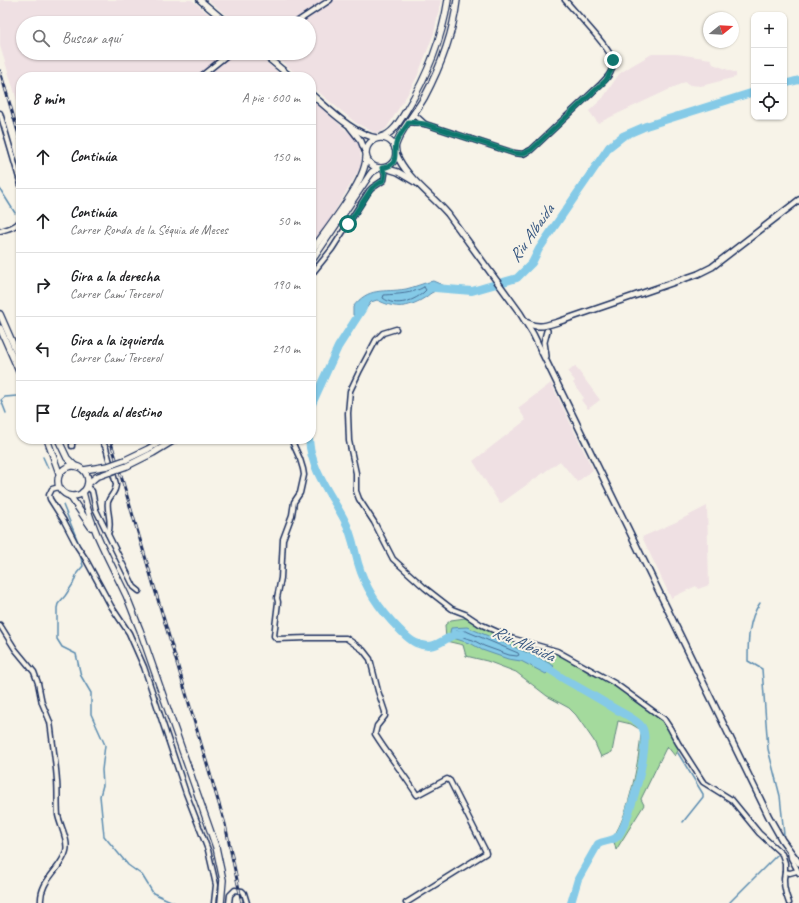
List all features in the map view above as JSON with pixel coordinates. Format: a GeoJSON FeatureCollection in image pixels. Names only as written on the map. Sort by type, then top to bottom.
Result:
{"type":"FeatureCollection","features":[{"type":"Feature","properties":{"kind":"main road"},"geometry":{"type":"LineString","coordinates":[[316,245],[355,188],[365,167],[366,150],[369,142],[390,134],[410,104],[424,78],[433,56],[441,31],[448,0]]}},
{"type":"Feature","properties":{"kind":"main road"},"geometry":{"type":"LineString","coordinates":[[316,255],[372,172],[392,164],[399,138],[430,87],[450,32],[457,0]]}},
{"type":"Feature","properties":{"kind":"main road"},"geometry":{"type":"LineString","coordinates":[[379,138],[390,141],[396,150]]}},
{"type":"Feature","properties":{"kind":"main road"},"geometry":{"type":"LineString","coordinates":[[366,158],[370,164],[382,168]]}},
{"type":"Feature","properties":{"kind":"main road"},"geometry":{"type":"LineString","coordinates":[[0,314],[16,351]]}},
{"type":"Feature","properties":{"kind":"main road"},"geometry":{"type":"LineString","coordinates":[[0,328],[16,365]]}},
{"type":"Feature","properties":{"kind":"main road"},"geometry":{"type":"LineString","coordinates":[[48,444],[59,473]]}},
{"type":"Feature","properties":{"kind":"main road"},"geometry":{"type":"LineString","coordinates":[[61,444],[68,458],[74,465],[84,470],[109,469]]}},
{"type":"Feature","properties":{"kind":"main road"},"geometry":{"type":"LineString","coordinates":[[126,463],[156,444]]}},
{"type":"Feature","properties":{"kind":"main road"},"geometry":{"type":"LineString","coordinates":[[70,496],[79,495],[96,477],[109,469],[153,453],[168,444]]}},
{"type":"Feature","properties":{"kind":"main road"},"geometry":{"type":"LineString","coordinates":[[74,465],[65,467],[59,473],[57,482],[61,491],[70,496],[98,538]]}},
{"type":"Feature","properties":{"kind":"main road"},"geometry":{"type":"LineString","coordinates":[[84,470],[88,479],[86,488],[86,508],[98,538],[126,595],[140,630],[216,847],[223,880],[221,903]]}},
{"type":"Feature","properties":{"kind":"street"},"geometry":{"type":"LineString","coordinates":[[200,0],[219,16]]}},
{"type":"Feature","properties":{"kind":"street"},"geometry":{"type":"LineString","coordinates":[[306,16],[330,0]]}},
{"type":"Feature","properties":{"kind":"street"},"geometry":{"type":"LineString","coordinates":[[409,122],[425,124],[514,153],[522,154],[531,150],[606,80],[612,69],[613,60],[608,50],[565,0]]}},
{"type":"Feature","properties":{"kind":"street"},"geometry":{"type":"LineString","coordinates":[[206,72],[221,60]]}},
{"type":"Feature","properties":{"kind":"street"},"geometry":{"type":"LineString","coordinates":[[272,60],[285,72]]}},
{"type":"Feature","properties":{"kind":"street"},"geometry":{"type":"LineString","coordinates":[[316,98],[348,125],[361,141],[366,150]]}},
{"type":"Feature","properties":{"kind":"street"},"geometry":{"type":"LineString","coordinates":[[0,113],[16,167]]}},
{"type":"Feature","properties":{"kind":"street"},"geometry":{"type":"LineString","coordinates":[[414,114],[425,124]]}},
{"type":"Feature","properties":{"kind":"street"},"geometry":{"type":"LineString","coordinates":[[348,125],[367,135],[379,138]]}},
{"type":"Feature","properties":{"kind":"street"},"geometry":{"type":"LineString","coordinates":[[396,150],[404,167],[417,183],[438,202],[520,313],[533,334],[769,817],[798,866],[790,873],[784,872]]}},
{"type":"Feature","properties":{"kind":"street"},"geometry":{"type":"LineString","coordinates":[[382,168],[398,172],[417,183]]}},
{"type":"Feature","properties":{"kind":"street"},"geometry":{"type":"LineString","coordinates":[[316,269],[332,249],[369,191],[384,180],[385,174],[382,168]]}},
{"type":"Feature","properties":{"kind":"street"},"geometry":{"type":"LineString","coordinates":[[527,323],[535,327],[540,327],[558,322],[698,274],[712,267],[799,200]]}},
{"type":"Feature","properties":{"kind":"street"},"geometry":{"type":"LineString","coordinates":[[0,231],[16,225]]}},
{"type":"Feature","properties":{"kind":"street"},"geometry":{"type":"LineString","coordinates":[[533,334],[541,335],[558,322]]}},
{"type":"Feature","properties":{"kind":"street"},"geometry":{"type":"LineString","coordinates":[[533,334],[540,327]]}},
{"type":"Feature","properties":{"kind":"street"},"geometry":{"type":"LineString","coordinates":[[396,329],[383,333],[376,340],[350,391],[348,412],[349,441],[356,473],[356,491],[393,559],[425,588],[452,609],[500,633],[564,655],[616,684],[664,719],[703,782],[732,800],[759,834],[782,854],[785,863],[783,879],[784,887],[789,903]]}},
{"type":"Feature","properties":{"kind":"street"},"geometry":{"type":"LineString","coordinates":[[547,331],[544,342],[548,364]]}},
{"type":"Feature","properties":{"kind":"street"},"geometry":{"type":"LineString","coordinates":[[104,444],[116,484],[116,490],[108,502],[110,525],[108,534]]}},
{"type":"Feature","properties":{"kind":"street"},"geometry":{"type":"LineString","coordinates":[[293,444],[304,469],[304,475],[301,489],[294,502],[292,515],[283,539],[281,578],[277,598],[278,602],[274,636],[277,640],[346,638],[363,650],[370,659],[385,712],[385,716],[375,730],[375,734],[382,746],[399,767],[417,795],[447,780],[450,781],[486,853],[406,903]]}},
{"type":"Feature","properties":{"kind":"street"},"geometry":{"type":"LineString","coordinates":[[59,487],[52,489],[49,495],[50,499],[64,521],[111,606],[129,633],[144,667],[186,792],[208,850],[216,885],[214,903]]}},
{"type":"Feature","properties":{"kind":"street"},"geometry":{"type":"LineString","coordinates":[[86,488],[92,491],[96,510],[134,587],[139,591]]}},
{"type":"Feature","properties":{"kind":"street"},"geometry":{"type":"LineString","coordinates":[[0,625],[15,649],[34,672],[42,703],[50,722],[57,781],[58,815],[66,846],[63,858],[50,875],[42,891],[41,903]]}},
{"type":"Feature","properties":{"kind":"street"},"geometry":{"type":"LineString","coordinates":[[229,903],[230,895],[235,890],[242,891],[247,903]]}},
{"type":"Feature","properties":{"kind":"shaded area"},"geometry":{"type":"Polygon","coordinates":[[[0,0],[192,0],[211,16],[16,16],[16,60],[263,60],[278,72],[16,72],[16,97],[0,46],[0,0]]]}},
{"type":"Feature","properties":{"kind":"shaded area"},"geometry":{"type":"Polygon","coordinates":[[[208,0],[441,0],[434,33],[417,77],[386,129],[375,133],[356,123],[316,90],[316,72],[294,72],[279,60],[316,60],[316,16],[227,16],[208,0]]]}},
{"type":"Feature","properties":{"kind":"shaded area"},"geometry":{"type":"Polygon","coordinates":[[[652,54],[677,54],[711,59],[713,64],[736,73],[736,77],[701,86],[690,85],[685,82],[598,123],[589,111],[603,98],[619,74],[652,54]]]}},
{"type":"Feature","properties":{"kind":"shaded area"},"geometry":{"type":"Polygon","coordinates":[[[316,103],[355,138],[360,148],[361,165],[316,243],[316,103]]]}},
{"type":"Feature","properties":{"kind":"shaded area"},"geometry":{"type":"Polygon","coordinates":[[[575,366],[600,400],[588,409],[581,400],[584,398],[573,383],[575,381],[568,372],[575,366]]]}},
{"type":"Feature","properties":{"kind":"shaded area"},"geometry":{"type":"Polygon","coordinates":[[[551,383],[593,470],[577,482],[560,461],[500,504],[473,461],[526,420],[518,408],[551,383]]]}},
{"type":"Feature","properties":{"kind":"shaded area"},"geometry":{"type":"Polygon","coordinates":[[[707,506],[709,585],[698,589],[696,586],[671,598],[642,537],[707,506]]]}},
{"type":"Feature","properties":{"kind":"green space"},"geometry":{"type":"Polygon","coordinates":[[[465,618],[506,637],[558,654],[572,661],[590,674],[601,678],[623,691],[634,701],[662,720],[667,727],[679,749],[675,756],[667,746],[641,799],[644,805],[616,850],[613,837],[619,827],[629,801],[636,770],[641,730],[631,724],[618,721],[612,752],[601,757],[594,741],[576,715],[569,708],[547,696],[516,672],[487,661],[466,656],[463,645],[446,641],[445,625],[451,620],[465,618]]]}},
{"type":"Feature","properties":{"kind":"water"},"geometry":{"type":"Polygon","coordinates":[[[433,281],[445,286],[444,290],[433,292],[415,303],[404,306],[389,305],[377,300],[371,302],[360,317],[353,315],[353,307],[359,300],[371,293],[406,289],[433,281]]]}},
{"type":"Feature","properties":{"kind":"water"},"geometry":{"type":"Polygon","coordinates":[[[467,627],[540,658],[554,666],[546,674],[521,661],[508,659],[453,638],[450,632],[451,628],[467,627]]]}},
{"type":"Feature","properties":{"kind":"waterway","name":"Riu Albaida"},"geometry":{"type":"LineString","coordinates":[[787,83],[799,80]]}},
{"type":"Feature","properties":{"kind":"waterway","name":"Riu Albaida"},"geometry":{"type":"LineString","coordinates":[[435,288],[472,291],[517,278],[532,263],[539,249],[609,147],[623,136],[646,126],[751,93]]}},
{"type":"Feature","properties":{"kind":"waterway"},"geometry":{"type":"LineString","coordinates":[[0,189],[15,213]]}},
{"type":"Feature","properties":{"kind":"waterway","name":"Riu Albaida"},"geometry":{"type":"LineString","coordinates":[[316,395],[338,347],[363,308]]}},
{"type":"Feature","properties":{"kind":"waterway"},"geometry":{"type":"LineString","coordinates":[[6,413],[1,400],[5,397],[16,396]]}},
{"type":"Feature","properties":{"kind":"waterway","name":"Riu Albaida"},"geometry":{"type":"LineString","coordinates":[[310,444],[313,461],[317,471],[349,530],[358,563],[369,590],[386,615],[409,639],[416,643],[430,646],[436,645],[450,637],[461,634]]}},
{"type":"Feature","properties":{"kind":"waterway"},"geometry":{"type":"LineString","coordinates":[[43,457],[48,468]]}},
{"type":"Feature","properties":{"kind":"waterway"},"geometry":{"type":"LineString","coordinates":[[63,505],[79,544]]}},
{"type":"Feature","properties":{"kind":"waterway"},"geometry":{"type":"LineString","coordinates":[[80,554],[83,566],[77,573],[73,584],[58,604],[57,639],[62,647],[76,654],[81,676],[91,693],[91,714],[105,745],[102,770],[103,785],[100,796],[104,836],[128,865],[142,875],[153,893],[175,903]]}},
{"type":"Feature","properties":{"kind":"waterway"},"geometry":{"type":"LineString","coordinates":[[760,603],[756,609],[751,624],[748,661],[762,669],[768,749],[780,796],[784,835]]}},
{"type":"Feature","properties":{"kind":"waterway","name":"Riu Albaida"},"geometry":{"type":"LineString","coordinates":[[541,665],[632,718],[640,724],[644,735],[642,764],[634,798],[624,826],[617,837],[598,844],[578,879],[571,903]]}},
{"type":"Feature","properties":{"kind":"waterway"},"geometry":{"type":"LineString","coordinates":[[678,753],[703,794],[703,797],[683,822]]}},
{"type":"Feature","properties":{"kind":"waterway"},"geometry":{"type":"LineString","coordinates":[[730,903],[779,853]]}},
{"type":"Feature","properties":{"kind":"railway"},"geometry":{"type":"LineString","coordinates":[[0,71],[16,125]]}},
{"type":"Feature","properties":{"kind":"railway"},"geometry":{"type":"LineString","coordinates":[[111,444],[225,824],[242,903]]}},
{"type":"Feature","properties":{"kind":"route"},"geometry":{"type":"LineString","coordinates":[[348,224],[369,191],[384,180],[385,174],[382,168],[392,164],[396,157],[395,148],[397,142],[409,122],[425,124],[514,153],[522,154],[531,150],[606,80],[612,69],[613,60]]}}]}
